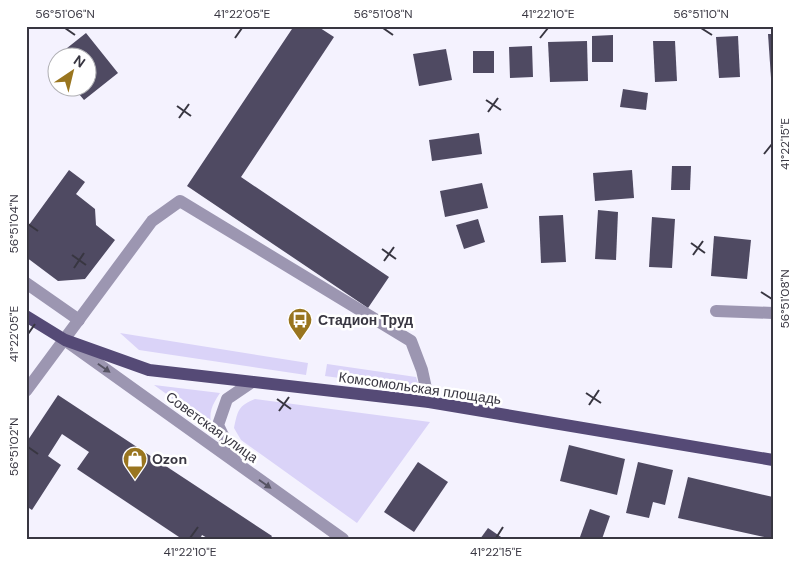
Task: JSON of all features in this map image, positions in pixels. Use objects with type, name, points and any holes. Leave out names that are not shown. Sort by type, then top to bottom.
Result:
[{"type":"main road","name":"Комсомольская площадь","points":[[26,316],[64,340],[149,370],[429,402],[773,460]]},
{"type":"street","points":[[26,391],[152,221],[180,201],[411,341],[422,370],[429,402]]},
{"type":"street","points":[[26,283],[79,320]]},
{"type":"street","points":[[716,311],[773,314]]},
{"type":"street","name":"Советская улица","points":[[64,340],[343,539]]},
{"type":"street","points":[[237,463],[218,425],[227,399],[252,382]]},
{"type":"shaded area","points":[[120,333],[308,363],[306,375],[139,350]]},
{"type":"shaded area","points":[[327,364],[416,377],[420,389],[325,376]]},
{"type":"shaded area","points":[[154,385],[220,393],[215,401],[210,417],[212,427]]},
{"type":"shaded area","points":[[255,399],[430,422],[357,523],[241,440],[234,428],[238,413],[245,404]]},
{"type":"building","points":[[294,26],[317,26],[334,37],[241,177],[389,277],[368,308],[187,186]]},
{"type":"building","points":[[86,33],[98,48],[67,48]]},
{"type":"building","points":[[768,34],[773,34],[773,78],[771,78]]},
{"type":"building","points":[[613,35],[613,62],[592,62],[592,36]]},
{"type":"building","points":[[738,36],[740,77],[719,78],[716,37]]},
{"type":"building","points":[[587,41],[588,81],[550,82],[548,42]]},
{"type":"building","points":[[653,41],[675,41],[677,81],[655,82]]},
{"type":"building","points":[[532,46],[533,77],[510,78],[509,47]]},
{"type":"building","points":[[98,48],[118,73],[98,89]]},
{"type":"building","points":[[446,49],[452,80],[419,86],[413,54]]},
{"type":"building","points":[[473,51],[494,51],[494,73],[473,73]]},
{"type":"building","points":[[623,89],[648,93],[646,110],[620,107]]},
{"type":"building","points":[[479,133],[482,154],[432,161],[429,140]]},
{"type":"building","points":[[672,166],[691,166],[690,190],[671,190]]},
{"type":"building","points":[[69,170],[85,182],[76,194],[95,209],[96,225],[115,240],[85,279],[58,281],[26,257],[26,229]]},
{"type":"building","points":[[632,170],[634,198],[595,201],[593,173]]},
{"type":"building","points":[[482,183],[488,208],[445,217],[440,191]]},
{"type":"building","points":[[598,210],[618,212],[616,260],[595,259]]},
{"type":"building","points":[[563,215],[566,262],[541,263],[539,216]]},
{"type":"building","points":[[652,217],[675,219],[672,268],[649,267]]},
{"type":"building","points":[[478,219],[485,242],[464,249],[456,225]]},
{"type":"building","points":[[714,236],[751,240],[747,279],[711,276]]},
{"type":"building","points":[[58,395],[272,536],[270,539],[209,539],[202,535],[200,539],[182,539],[77,469],[89,452],[62,434],[48,456],[61,465],[32,510],[26,506],[26,443]]},
{"type":"building","points":[[569,445],[625,459],[617,495],[560,481]]},
{"type":"building","points":[[418,462],[448,482],[414,532],[384,512]]},
{"type":"building","points":[[638,462],[673,470],[665,505],[653,502],[649,518],[626,513]]},
{"type":"building","points":[[688,477],[773,497],[773,539],[678,518]]},
{"type":"building","points":[[590,509],[610,516],[602,539],[585,539],[580,537]]},
{"type":"building","points":[[488,528],[504,539],[480,539]]},
{"type":"place","name":"Стадион Труд","points":[[300,341]]},
{"type":"place","name":"Ozon","points":[[135,480]]}]
